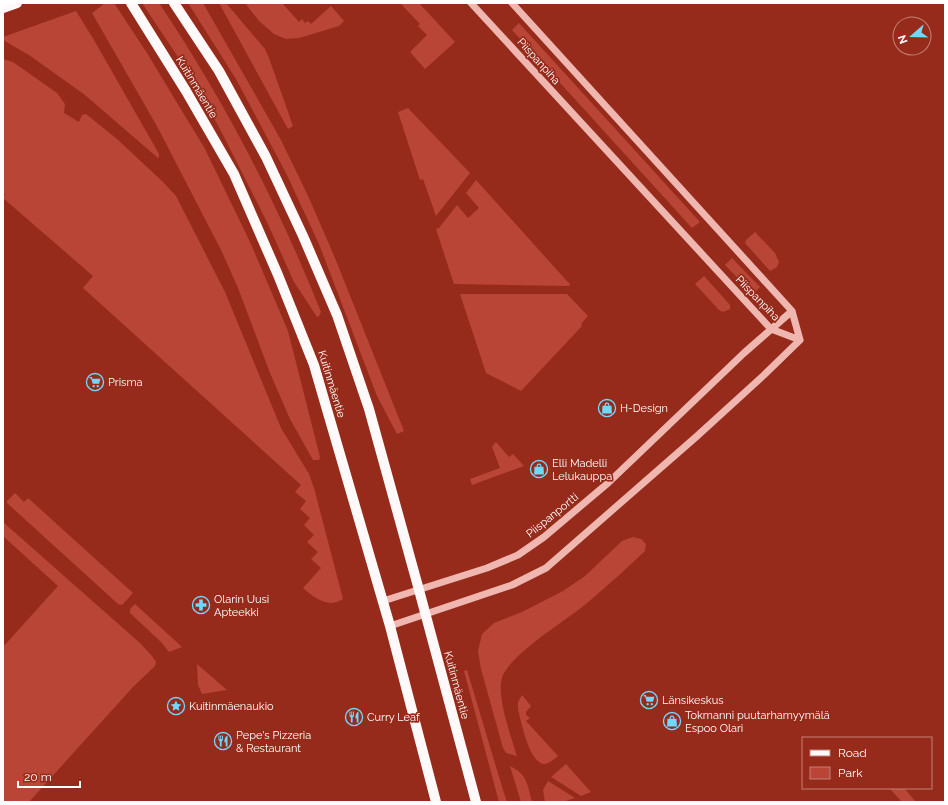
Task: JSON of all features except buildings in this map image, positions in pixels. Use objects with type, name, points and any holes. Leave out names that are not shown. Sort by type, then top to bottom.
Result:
[{"type":"main road","points":[[3,8],[17,3]]},
{"type":"main road","name":"Kuitinmäentie","points":[[131,3],[186,91],[234,174],[278,275],[314,365],[390,626],[436,802]]},
{"type":"main road","name":"Kuitinmäentie","points":[[174,3],[219,71],[266,157],[303,236],[334,308],[369,409],[476,802]]},
{"type":"street","name":"Piispanpiha","points":[[472,3],[771,329],[800,340]]},
{"type":"street","name":"Piispanpiha","points":[[512,3],[792,311],[800,340]]},
{"type":"street","name":"Piispanportti","points":[[383,602],[487,568],[518,555],[544,537],[608,483],[792,311]]},
{"type":"street","points":[[390,626],[512,585],[546,568],[696,437],[800,340]]},
{"type":"green space","points":[[105,3],[114,3],[147,53],[205,149],[251,244],[288,331],[320,457],[319,460],[313,460],[290,419],[270,373],[238,288],[222,252],[158,128],[92,13]]},
{"type":"green space","points":[[142,3],[159,3],[206,77],[248,153],[287,232],[321,312],[319,316],[317,317],[294,282],[267,222],[220,129],[186,69]]},
{"type":"green space","points":[[188,3],[203,3],[281,140],[309,198],[335,258],[404,431],[397,434],[377,396],[319,244],[286,173],[236,79]]},
{"type":"green space","points":[[219,3],[226,3],[265,49],[293,126],[288,129]]},
{"type":"green space","points":[[245,3],[282,3],[299,22],[302,19],[305,23],[308,21],[311,24],[331,6],[344,21],[339,26],[299,38],[286,39],[274,34],[259,21]]},
{"type":"green space","points":[[400,3],[419,3],[455,42],[425,69],[410,52],[427,35],[418,26],[420,24]]},
{"type":"green space","points":[[76,11],[159,154],[158,158],[85,95],[29,55],[3,40],[3,37]]},
{"type":"green space","points":[[519,23],[700,222],[692,228],[512,30]]},
{"type":"green space","points":[[3,59],[13,62],[57,93],[65,104],[64,113],[79,122],[82,115],[86,114],[117,139],[176,196],[225,292],[281,428],[309,474],[343,599],[337,602],[327,603],[317,599],[303,588],[321,568],[311,559],[318,552],[307,542],[314,535],[304,525],[310,518],[300,509],[306,501],[295,492],[301,485],[83,288],[93,276],[3,198],[5,195],[3,193]]},
{"type":"green space","points":[[408,108],[470,173],[436,216],[423,179],[420,180],[398,112]]},
{"type":"green space","points":[[476,180],[570,284],[569,286],[454,284],[436,229],[439,228],[457,205],[468,218],[479,208],[466,193]]},
{"type":"green space","points":[[755,232],[775,253],[779,262],[777,267],[770,271],[745,243],[746,240]]},
{"type":"green space","points":[[732,258],[760,287],[753,294],[725,265]]},
{"type":"green space","points":[[704,276],[730,305],[730,309],[723,312],[719,310],[695,284]]},
{"type":"green space","points":[[460,294],[567,294],[588,316],[581,324],[582,326],[521,391],[486,373]]},
{"type":"green space","points":[[496,442],[509,457],[513,454],[524,466],[472,485],[470,479],[500,468],[492,447]]},
{"type":"green space","points":[[15,493],[24,502],[28,498],[133,593],[122,605],[118,604],[7,503],[7,501]]},
{"type":"green space","points":[[3,522],[141,644],[156,662],[155,666],[133,687],[29,802],[3,802],[3,647],[58,586],[3,536]]},
{"type":"green space","points":[[633,537],[641,539],[646,544],[645,551],[586,604],[529,647],[509,666],[503,675],[501,683],[502,704],[517,756],[506,753],[503,748],[481,669],[478,651],[482,634],[494,623],[522,612],[563,591],[585,576],[622,541]]},
{"type":"green space","points":[[135,604],[182,647],[169,652],[162,643],[130,613],[130,609]]},
{"type":"green space","points":[[197,664],[227,690],[202,694],[198,685]]},
{"type":"green space","points":[[467,670],[507,802],[499,802],[464,671]]},
{"type":"green space","points":[[522,695],[531,706],[526,712],[526,715],[530,718],[526,721],[558,756],[548,763],[544,764],[539,762],[534,757],[526,741],[518,709],[518,702]]},
{"type":"green space","points":[[566,764],[591,792],[581,796],[551,777]]},
{"type":"green space","points":[[510,766],[516,769],[524,777],[528,785],[532,802],[521,802]]},
{"type":"green space","points":[[548,781],[575,798],[562,802],[545,802],[543,790]]},
{"type":"green space","points":[[890,789],[905,789],[916,802],[902,802]]},
{"type":"place","name":"Prisma","points":[[95,382]]},
{"type":"place","name":"H-Design","points":[[607,408]]},
{"type":"place","name":"Elli Madelli Lelukauppa","points":[[539,469]]},
{"type":"place","name":"Olarin Uusi Apteekki","points":[[201,605]]},
{"type":"place","name":"Länsikeskus","points":[[649,700]]},
{"type":"place","name":"Kuitinmäenaukio","points":[[176,706]]},
{"type":"place","name":"Curry Leaf","points":[[354,717]]},
{"type":"place","name":"Tokmanni puutarhamyymälä Espoo Olari","points":[[672,721]]},
{"type":"place","name":"Pepe's Pizzeria & Restaurant","points":[[223,741]]}]
